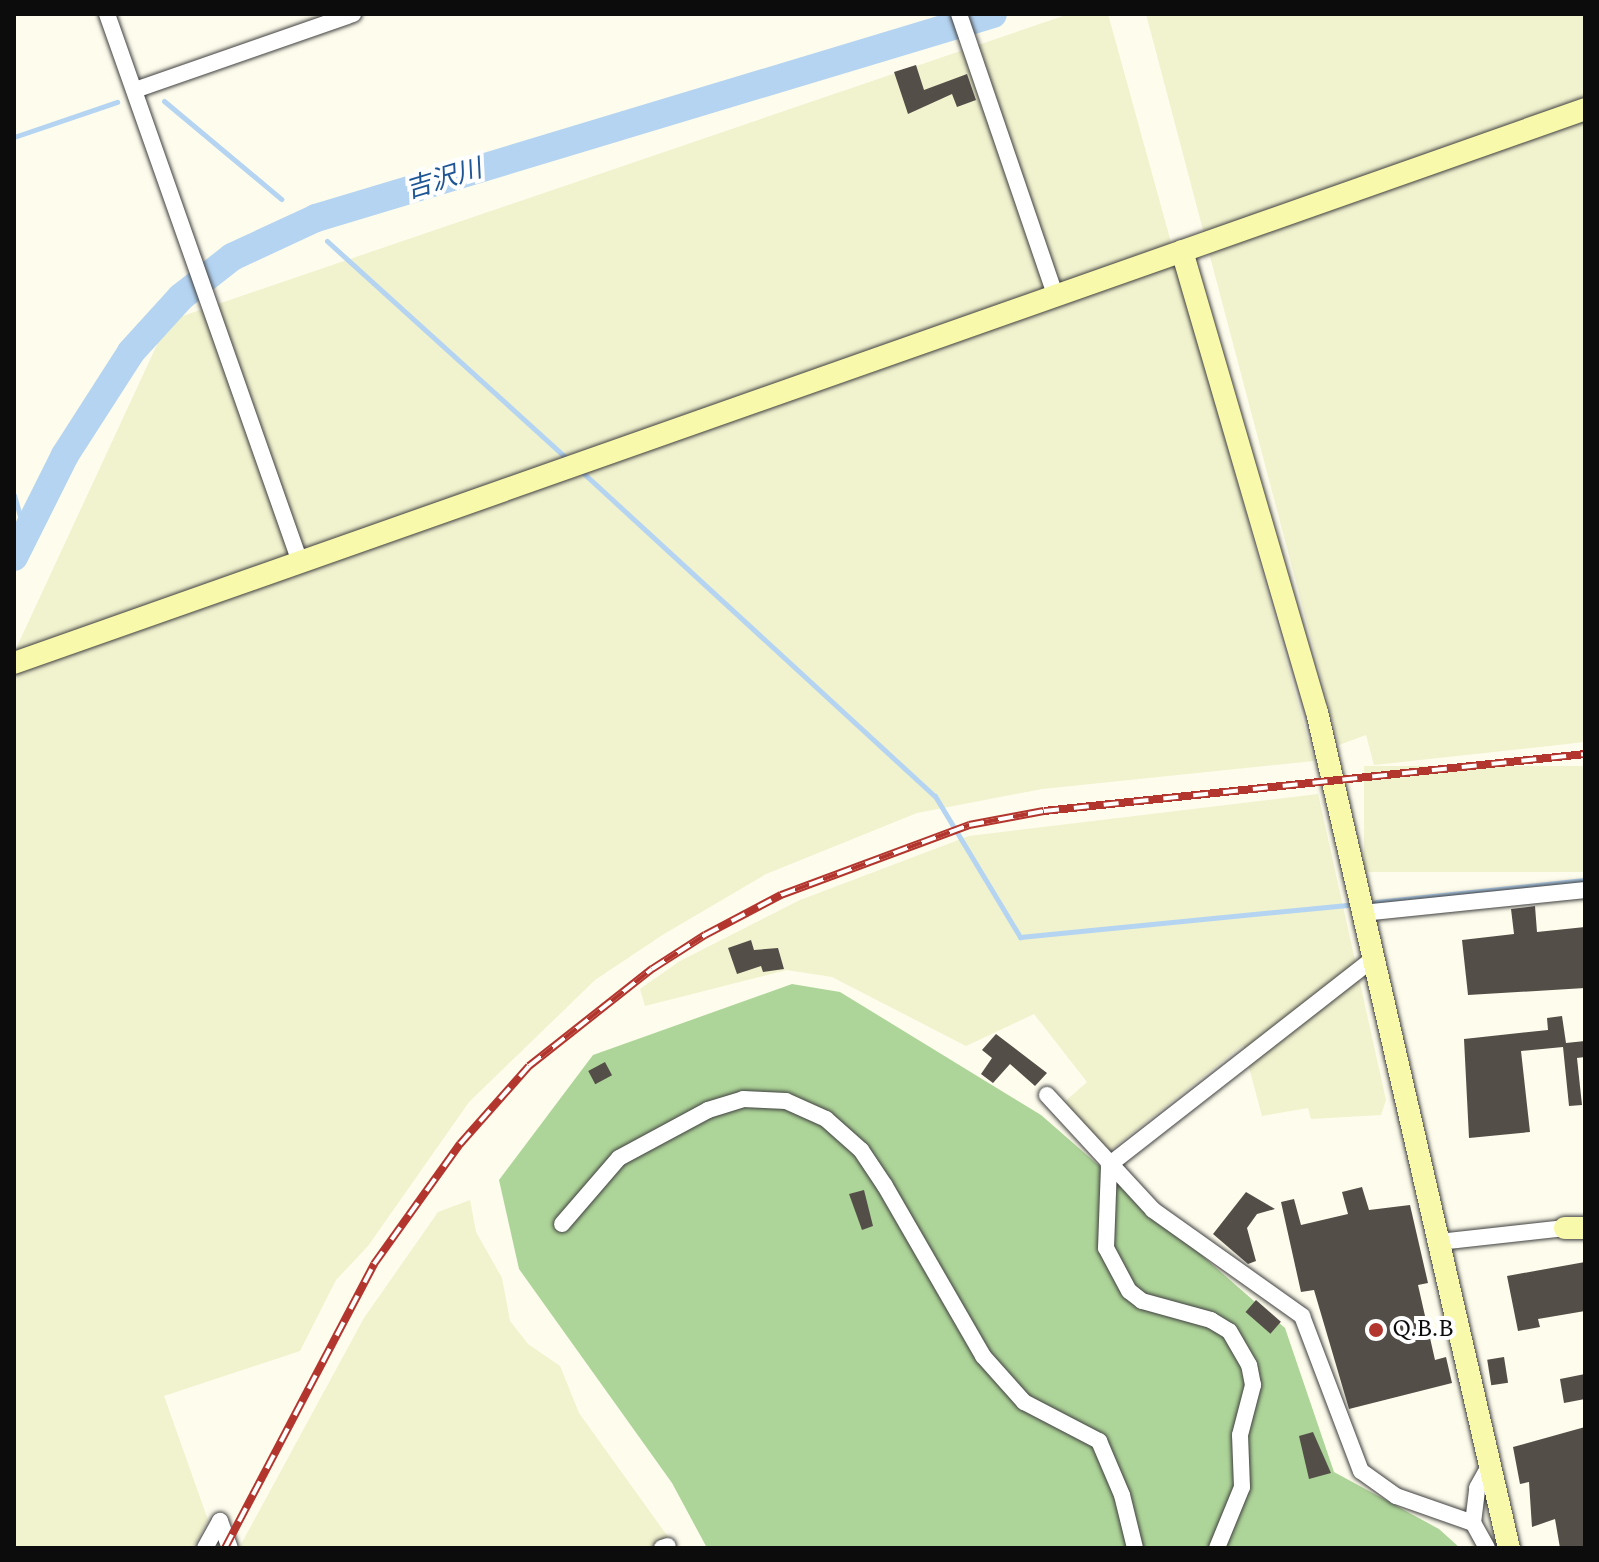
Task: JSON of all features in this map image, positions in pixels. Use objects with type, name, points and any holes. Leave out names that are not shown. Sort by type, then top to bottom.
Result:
[{"type":"street","points":[[107,14],[300,562]]},
{"type":"street","points":[[135,90],[353,14]]},
{"type":"street","points":[[961,21],[1055,295]]},
{"type":"street","points":[[14,663],[1585,109]]},
{"type":"street","points":[[1182,251],[1293,624],[1509,1548]]},
{"type":"street","points":[[1363,913],[1585,890]]},
{"type":"street","points":[[1217,1548],[1242,1487],[1240,1435],[1253,1385],[1249,1365],[1229,1331],[1211,1320],[1142,1301],[1129,1291],[1106,1248],[1109,1165],[1373,959]]},
{"type":"street","points":[[1047,1095],[1153,1210],[1302,1316],[1361,1471],[1396,1496],[1473,1523]]},
{"type":"street","points":[[562,1224],[619,1158],[708,1110],[743,1099],[786,1101],[826,1119],[877,1174],[983,1356],[1024,1402],[1099,1441],[1122,1495],[1135,1548]]},
{"type":"street","points":[[1439,1242],[1575,1228]]},
{"type":"street","points":[[1487,1548],[1473,1523],[1477,1488],[1489,1466]]},
{"type":"street","points":[[205,1548],[220,1521],[230,1548]]},
{"type":"green space","points":[[1069,14],[1108,14],[1314,761],[1042,789],[917,813],[766,874],[664,934],[595,980],[469,1102],[368,1246],[336,1280],[300,1351],[164,1396],[208,1520],[193,1548],[14,1548],[14,653],[168,321]]},
{"type":"green space","points":[[1146,14],[1585,14],[1585,742],[1374,765],[1366,735],[1339,745]]},
{"type":"green space","points":[[1364,766],[1585,766],[1585,872],[1364,872]]},
{"type":"green space","points":[[1318,794],[1386,1100],[1381,1115],[1311,1119],[1308,1108],[1262,1116],[1243,1045],[1107,1153],[1060,1106],[1087,1082],[1034,1014],[966,1046],[832,977],[787,970],[645,1006],[640,989],[680,961],[800,900],[969,836]]},
{"type":"green space","points":[[792,984],[840,992],[1041,1115],[1285,1328],[1334,1472],[1439,1529],[1460,1548],[707,1548],[672,1483],[519,1269],[499,1180],[593,1055]]},
{"type":"green space","points":[[470,1200],[476,1232],[502,1278],[510,1321],[528,1344],[560,1366],[579,1413],[676,1548],[239,1548],[364,1318],[438,1212]]},
{"type":"building","points":[[916,65],[924,90],[967,74],[976,100],[957,107],[952,94],[908,114],[894,72]]},
{"type":"building","points":[[1535,906],[1537,932],[1585,927],[1585,988],[1468,995],[1462,940],[1514,934],[1511,909]]},
{"type":"building","points":[[751,940],[754,950],[778,948],[784,969],[763,972],[761,966],[737,974],[728,948]]},
{"type":"building","points":[[1562,1016],[1566,1043],[1585,1041],[1585,1057],[1577,1058],[1582,1105],[1569,1106],[1563,1047],[1521,1051],[1530,1132],[1469,1138],[1464,1039],[1548,1030],[1547,1018]]},
{"type":"building","points":[[996,1034],[1047,1073],[1035,1086],[1010,1064],[993,1083],[981,1074],[992,1058],[982,1050]]},
{"type":"building","points":[[605,1062],[612,1075],[595,1084],[588,1071]]},
{"type":"building","name":"Q.B.B","points":[[1362,1187],[1369,1210],[1410,1205],[1428,1283],[1418,1285],[1435,1360],[1446,1357],[1452,1383],[1349,1409],[1314,1290],[1301,1292],[1281,1202],[1294,1199],[1301,1225],[1348,1214],[1342,1192]]},
{"type":"building","points":[[864,1190],[873,1226],[862,1230],[849,1194]]},
{"type":"building","points":[[1246,1192],[1275,1209],[1257,1214],[1247,1228],[1256,1261],[1248,1264],[1213,1234]]},
{"type":"building","points":[[1585,1262],[1585,1311],[1538,1319],[1540,1327],[1518,1331],[1507,1276]]},
{"type":"building","points":[[1256,1300],[1281,1322],[1270,1334],[1246,1312]]},
{"type":"building","points":[[1504,1357],[1508,1383],[1491,1385],[1487,1360]]},
{"type":"building","points":[[1585,1374],[1585,1399],[1564,1403],[1560,1379]]},
{"type":"building","points":[[1585,1427],[1585,1548],[1560,1548],[1555,1519],[1532,1527],[1529,1482],[1520,1484],[1513,1447]]},
{"type":"building","points":[[1313,1432],[1331,1473],[1309,1479],[1299,1436]]},
{"type":"waterway","name":"吉沢川","points":[[14,557],[65,455],[131,352],[181,297],[232,257],[316,218],[993,14]]},
{"type":"waterway","points":[[164,101],[281,199]]},
{"type":"waterway","points":[[14,137],[117,102]]},
{"type":"waterway","points":[[327,241],[570,461]]},
{"type":"waterway","points":[[580,470],[935,796],[1020,937],[1347,905]]},
{"type":"waterway","points":[[14,495],[24,530]]},
{"type":"waterway","points":[[1376,902],[1585,880]]},
{"type":"railway","points":[[225,1548],[374,1264],[460,1144],[529,1066],[652,969],[705,935],[781,895],[969,825],[1044,811],[1585,754]]},
{"type":"place","name":"Q.B.B","points":[[1376,1330]]}]
